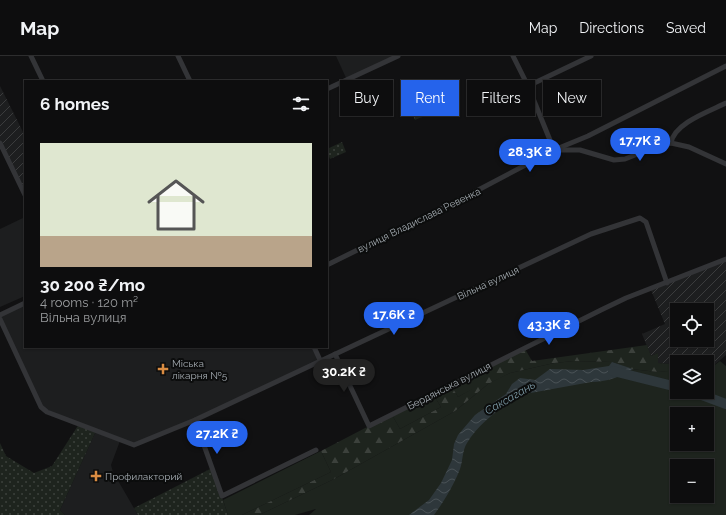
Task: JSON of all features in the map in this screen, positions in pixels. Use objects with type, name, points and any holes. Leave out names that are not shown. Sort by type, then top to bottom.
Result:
[{"type":"street","points":[[31,56],[43,80]]},
{"type":"street","points":[[178,56],[190,80]]},
{"type":"street","points":[[328,89],[398,56]]},
{"type":"street","points":[[513,56],[525,80]]},
{"type":"street","points":[[535,83],[591,56]]},
{"type":"street","name":"вулиця Владислава Ревенка","points":[[328,265],[463,198],[554,150],[588,136],[726,66]]},
{"type":"street","points":[[535,103],[554,150],[580,150],[614,160],[625,158],[660,145],[671,143],[689,146],[726,164]]},
{"type":"street","points":[[671,143],[673,135],[677,130],[690,121],[726,103]]},
{"type":"street","points":[[0,142],[24,193]]},
{"type":"street","name":"Вільна вулиця","points":[[0,319],[41,407],[47,412],[134,445],[195,420],[591,234],[640,218],[646,222],[667,283]]},
{"type":"street","name":"Бердянська вулиця","points":[[335,354],[369,426],[626,298],[726,259]]},
{"type":"street","points":[[0,315],[24,303]]},
{"type":"street","points":[[314,348],[320,360]]},
{"type":"street","points":[[195,420],[222,496],[316,450]]},
{"type":"shaded area","points":[[336,56],[398,56],[347,80]]},
{"type":"shaded area","points":[[0,86],[24,134],[24,193],[0,143]]},
{"type":"shaded area","points":[[24,217],[24,296],[0,307],[0,229]]},
{"type":"shaded area","points":[[726,261],[726,355],[714,365],[714,355],[670,355],[670,371],[669,364],[658,363],[658,353],[651,356],[642,334],[665,324],[651,290]]},
{"type":"shaded area","name":"Міська лікарня №5","points":[[24,303],[24,348],[314,348],[320,360],[139,444],[120,441],[111,465],[113,472],[138,515],[65,515],[60,510],[96,431],[41,407],[0,315]]},
{"type":"green space","points":[[413,116],[424,116],[415,120]]},
{"type":"green space","points":[[342,142],[346,152],[330,159],[328,149]]},
{"type":"green space","points":[[647,345],[651,356],[658,353],[658,363],[669,364],[670,371],[658,372],[631,369],[612,362],[574,361],[554,363],[510,373],[488,384],[455,411],[334,479],[259,515],[242,515],[331,472],[321,451],[392,415],[400,429],[441,407],[433,394],[451,385],[458,397],[472,389],[467,378],[525,349],[532,361]]},
{"type":"green space","points":[[574,361],[612,362],[631,369],[658,372],[670,371],[670,399],[714,399],[714,366],[720,361],[726,366],[726,515],[309,515],[316,509],[295,515],[259,515],[334,479],[455,411],[488,384],[510,373],[554,363]]},
{"type":"green space","points":[[467,378],[473,389],[458,397],[451,385]]},
{"type":"green space","points":[[433,394],[441,407],[400,429],[392,415]]},
{"type":"green space","points":[[79,424],[96,431],[60,510],[65,515],[0,515],[0,443],[6,456],[34,473],[52,466]]},
{"type":"green space","points":[[321,451],[331,472],[242,515],[228,515],[223,500]]},
{"type":"green space","points":[[212,468],[228,515],[138,515],[134,508]]},
{"type":"water","points":[[612,362],[633,369],[618,377],[608,380],[525,394],[509,403],[485,421],[467,443],[464,449],[458,475],[434,515],[409,515],[429,500],[441,483],[452,460],[454,444],[458,435],[475,415],[506,394],[512,384],[520,378],[535,380],[550,369],[583,370],[609,366]]},
{"type":"waterway","name":"Саксагань","points":[[613,371],[670,385]]},
{"type":"waterway","name":"Саксагань","points":[[713,399],[726,404]]},
{"type":"place","name":"Міська лікарня №5","points":[[163,369]]},
{"type":"place","name":"Профилакторий","points":[[96,476]]}]
